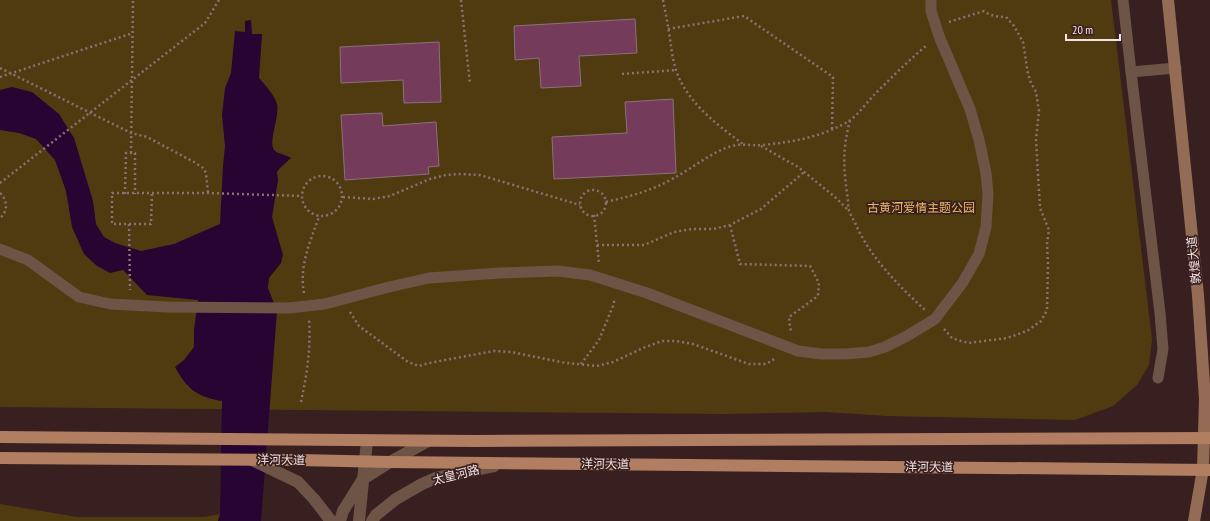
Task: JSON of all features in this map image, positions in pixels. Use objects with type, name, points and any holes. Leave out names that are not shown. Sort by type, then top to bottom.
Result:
[{"type":"main road","name":"敦煌大道","points":[[1168,0],[1198,295],[1207,438],[1206,470],[1194,521]]},
{"type":"main road","name":"洋河大道","points":[[0,437],[367,441],[1207,438]]},
{"type":"main road","name":"洋河大道","points":[[0,458],[251,459],[390,462],[1206,470]]},
{"type":"street","points":[[359,521],[367,441]]},
{"type":"street","points":[[340,521],[343,511],[363,479],[428,441]]},
{"type":"street","points":[[251,459],[298,482],[314,499],[331,521]]},
{"type":"street","name":"太皇河路","points":[[372,521],[376,515],[396,500],[422,484],[436,478],[505,463]]},
{"type":"lane","points":[[0,249],[28,260],[79,297],[110,304],[167,307],[289,308],[325,304],[429,278],[558,271],[590,275],[647,293],[793,349],[822,354],[869,352],[885,347],[935,319],[963,282],[979,254],[986,227],[988,194],[986,173],[978,133],[970,109],[938,31],[931,11],[931,0]]},
{"type":"lane","points":[[1123,0],[1160,314],[1163,349],[1158,378]]},
{"type":"lane","points":[[1131,72],[1176,68]]},
{"type":"path","points":[[131,153],[133,0]]},
{"type":"path","points":[[0,183],[205,23],[219,0]]},
{"type":"path","points":[[461,0],[470,84]]},
{"type":"path","points":[[663,0],[676,70],[687,94],[725,131],[744,144]]},
{"type":"path","points":[[606,202],[633,196],[655,188],[732,146],[744,144],[760,145],[802,140],[832,130],[850,120],[938,31],[984,11],[990,16],[1006,17],[1014,26],[1024,42],[1028,74],[1036,92],[1039,111],[1036,140],[1040,208],[1049,230],[1047,243],[1048,264],[1046,310],[1041,321],[1027,331],[1007,338],[969,343],[961,342],[952,338],[935,319],[907,294],[893,279],[862,238],[849,211],[844,161],[845,140],[850,120]]},
{"type":"path","points":[[668,29],[744,16],[833,77],[832,130]]},
{"type":"path","points":[[0,77],[133,33]]},
{"type":"path","points":[[0,68],[131,133],[147,138],[194,162],[203,168],[206,173],[208,193]]},
{"type":"path","points":[[622,74],[676,70]]},
{"type":"path","points":[[760,145],[798,167],[835,197],[849,211]]},
{"type":"path","points":[[125,194],[126,153],[136,153],[135,194]]},
{"type":"path","points":[[597,245],[644,245],[674,232],[692,229],[713,229],[730,225],[761,209],[804,172]]},
{"type":"path","points":[[343,197],[373,199],[390,196],[430,179],[461,174],[480,175],[580,205]]},
{"type":"path","points":[[320,176],[327,176],[334,179],[339,184],[343,197],[342,204],[338,210],[326,217],[319,217],[312,215],[307,210],[302,196],[304,186],[309,181],[320,176]]},
{"type":"path","points":[[591,190],[599,191],[605,198],[606,202],[603,210],[594,215],[588,215],[584,212],[580,205],[581,196],[587,191],[591,190]]},
{"type":"path","points":[[0,193],[4,197],[6,207],[5,212],[0,218]]},
{"type":"path","points":[[152,194],[151,224],[112,224],[112,193],[280,194],[302,196]]},
{"type":"path","points":[[594,215],[601,278]]},
{"type":"path","points":[[129,224],[130,280]]},
{"type":"path","points":[[343,300],[359,326],[408,362],[419,366],[494,351],[511,352],[566,363],[597,366],[613,362],[662,341],[676,341],[693,344],[749,364],[766,364],[793,349],[789,317],[818,296],[819,283],[810,266],[740,264],[730,225]]},
{"type":"path","points":[[580,364],[599,340],[613,306],[618,284]]},
{"type":"green space","name":"古黄河爱情主题公园","points":[[0,0],[1111,0],[1152,339],[1149,365],[1137,385],[1113,406],[1075,420],[887,416],[826,412],[723,414],[0,407]]},
{"type":"green space","points":[[0,504],[77,517],[205,517],[220,514],[218,521],[0,521]]},
{"type":"shaded area","points":[[251,20],[252,34],[262,34],[259,78],[272,93],[277,104],[277,115],[272,141],[274,150],[291,158],[277,172],[278,180],[272,217],[283,255],[281,263],[269,278],[268,288],[277,311],[261,521],[218,521],[220,514],[222,401],[206,397],[194,391],[179,375],[175,367],[184,360],[194,347],[194,330],[198,300],[147,295],[123,270],[110,273],[97,266],[84,254],[72,227],[66,191],[55,160],[36,139],[19,133],[0,130],[0,90],[12,87],[32,92],[59,114],[74,138],[93,201],[96,224],[104,237],[115,243],[141,251],[174,244],[220,224],[225,146],[222,115],[225,88],[231,73],[235,31],[245,32],[245,21]]},
{"type":"building","points":[[635,19],[637,53],[579,56],[581,86],[541,88],[539,58],[515,60],[514,26]]},
{"type":"building","points":[[439,42],[441,102],[404,103],[403,80],[341,83],[340,47]]},
{"type":"building","points":[[673,99],[676,173],[554,179],[552,137],[627,133],[625,102]]},
{"type":"building","points":[[382,113],[383,126],[436,122],[439,166],[428,167],[429,174],[345,180],[341,115]]}]
